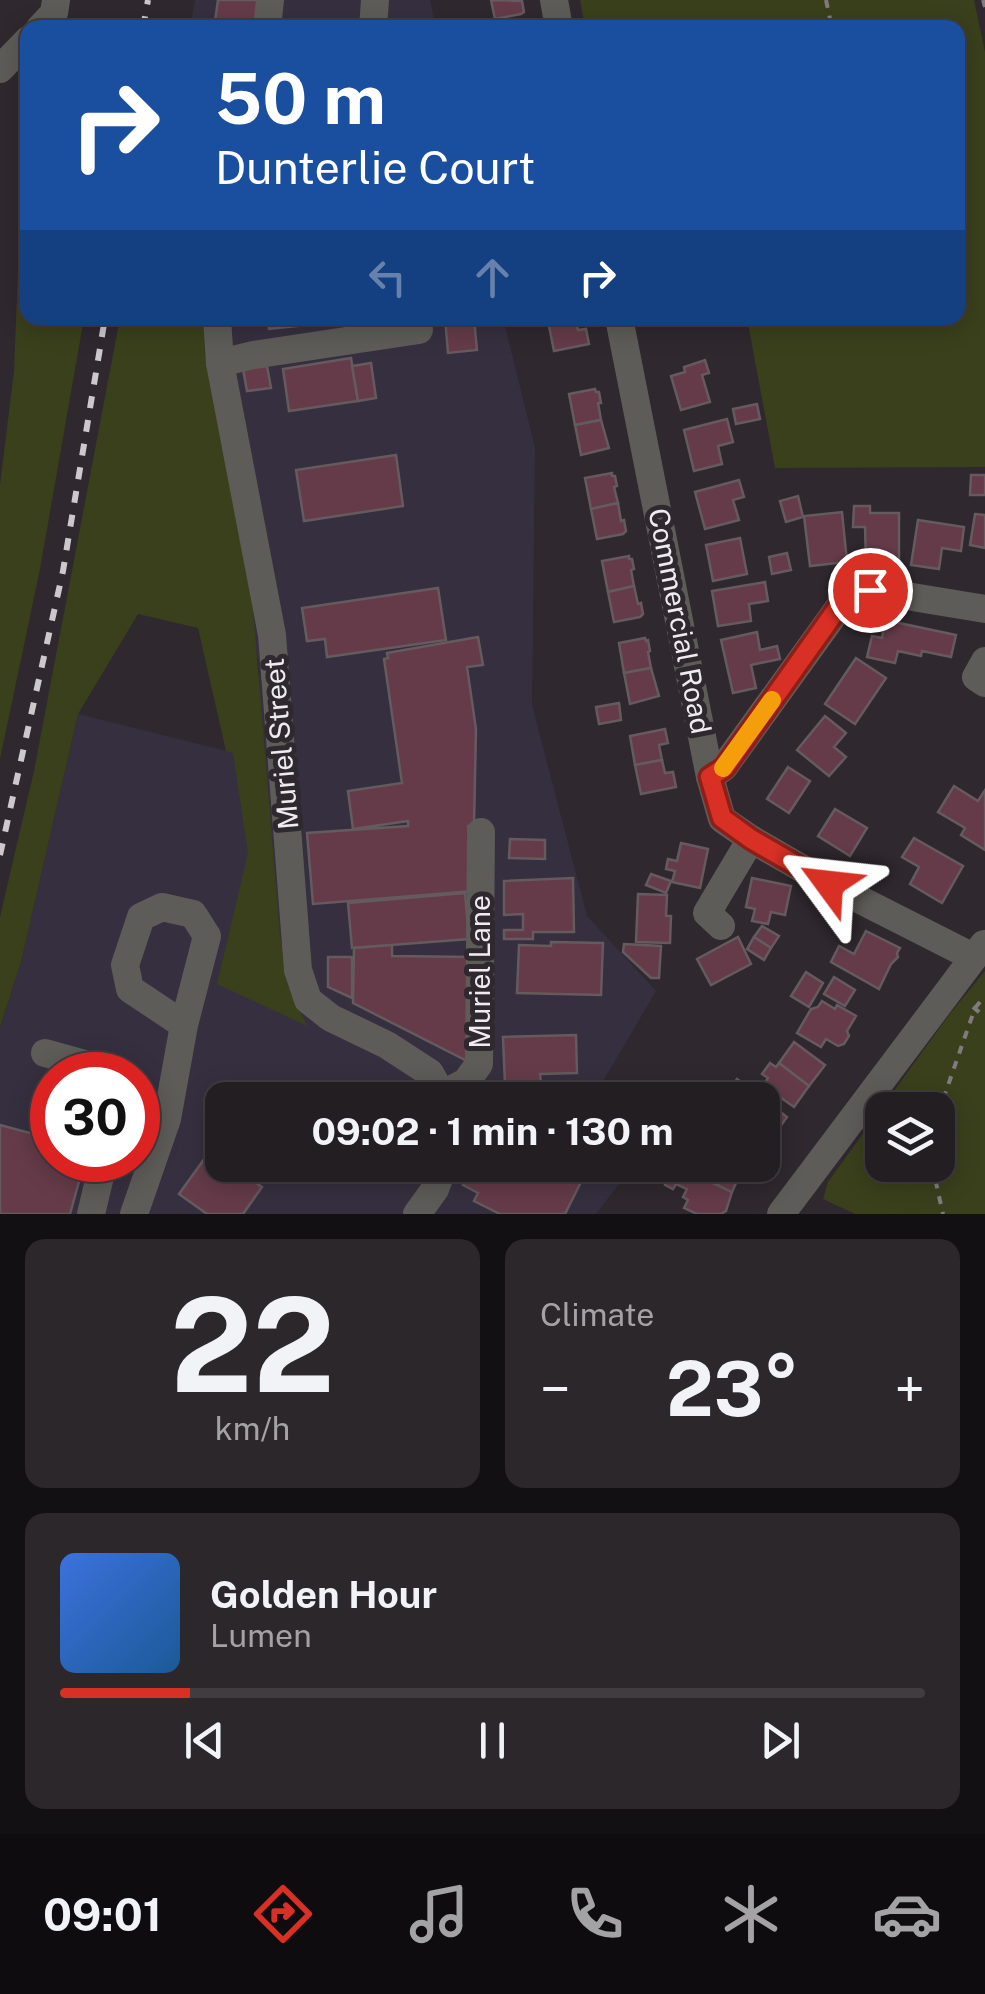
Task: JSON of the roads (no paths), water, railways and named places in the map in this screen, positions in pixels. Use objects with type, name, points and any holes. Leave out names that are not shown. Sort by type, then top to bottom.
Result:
[{"type":"street","points":[[0,68],[20,48]]},
{"type":"street","name":"Muriel Street","points":[[218,325],[220,363],[272,635],[298,970],[308,1000],[330,1018],[387,1044],[430,1073],[435,1082]]},
{"type":"street","points":[[220,363],[419,330],[418,325]]},
{"type":"street","name":"Commercial Road","points":[[620,325],[710,777],[722,818],[829,884],[979,950]]},
{"type":"street","points":[[710,777],[724,768],[842,602],[853,595],[870,590],[985,609]]},
{"type":"street","name":"Muriel Lane","points":[[466,1082],[480,1064],[481,832]]},
{"type":"street","points":[[721,926],[708,913],[751,839]]},
{"type":"street","points":[[785,1213],[979,950]]},
{"type":"street","points":[[134,1214],[166,1120],[184,1025]]},
{"type":"street","points":[[91,1214],[99,1182]]},
{"type":"street","points":[[417,1214],[438,1182]]},
{"type":"railway","points":[[144,20],[148,0]]},
{"type":"railway","points":[[0,855],[63,571],[104,325]]}]
